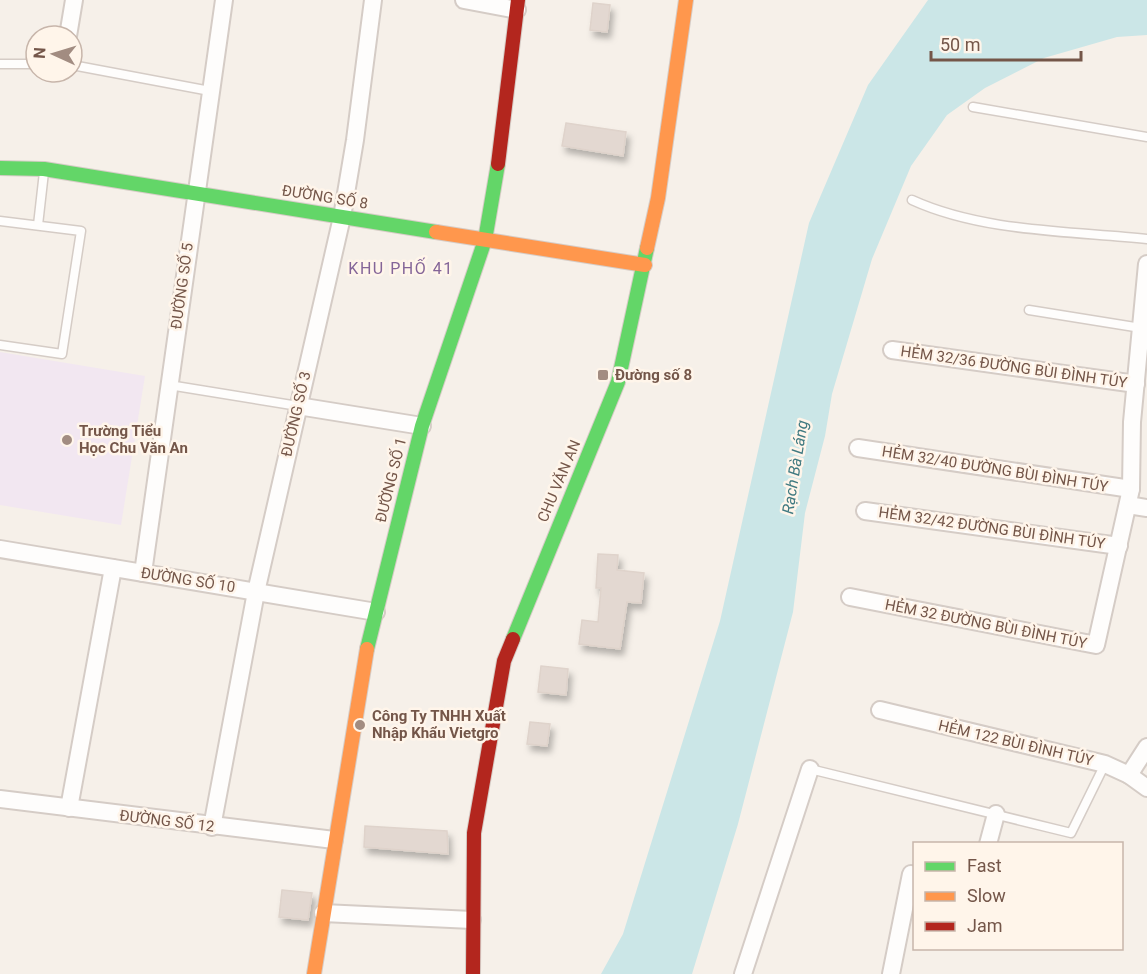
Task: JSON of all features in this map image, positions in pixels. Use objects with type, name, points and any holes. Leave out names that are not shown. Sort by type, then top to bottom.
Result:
[{"type":"street","points":[[70,24],[74,0]]},
{"type":"street","name":"ĐƯỜNG SỐ 5","points":[[143,573],[224,0]]},
{"type":"street","name":"ĐƯỜNG SỐ 3","points":[[212,827],[256,592],[342,217],[355,140],[373,0]]},
{"type":"street","points":[[464,0],[517,5]]},
{"type":"street","name":"CHU VĂN AN","points":[[472,974],[474,833],[504,661],[618,382],[645,265],[657,198],[686,0]]},
{"type":"street","name":"ĐƯỜNG SỐ 1","points":[[314,974],[364,663],[422,426],[485,240],[499,155],[517,5]]},
{"type":"street","name":"ĐƯỜNG SỐ 8","points":[[0,168],[44,169],[645,265]]},
{"type":"street","name":"HẺM 32 ĐƯỜNG BÙI ĐÌNH TÚY","points":[[850,597],[1096,645],[1130,497],[1139,422],[1136,384],[1142,339],[1147,264]]},
{"type":"street","name":"HẺM 32/36 ĐƯỜNG BÙI ĐÌNH TÚY","points":[[892,350],[1136,384]]},
{"type":"street","points":[[298,406],[422,426]]},
{"type":"street","name":"HẺM 32/40 ĐƯỜNG BÙI ĐÌNH TÚY","points":[[858,448],[1130,497],[1147,508]]},
{"type":"street","name":"HẺM 32/42 ĐƯỜNG BÙI ĐÌNH TÚY","points":[[865,511],[1119,546]]},
{"type":"street","name":"ĐƯỜNG SỐ 10","points":[[0,549],[376,612]]},
{"type":"street","points":[[69,808],[113,568]]},
{"type":"street","name":"HẺM 122 BÙI ĐÌNH TÚY","points":[[880,710],[1105,764],[1129,775],[1147,788]]},
{"type":"street","points":[[1129,775],[1147,747]]},
{"type":"street","points":[[743,974],[810,769]]},
{"type":"street","name":"ĐƯỜNG SỐ 12","points":[[0,799],[212,827],[334,840]]},
{"type":"street","points":[[988,842],[996,814]]},
{"type":"street","points":[[891,974],[911,874],[913,874]]},
{"type":"street","points":[[323,913],[472,920]]},
{"type":"lane","points":[[0,64],[24,64]]},
{"type":"lane","points":[[84,67],[210,91]]},
{"type":"lane","points":[[973,107],[1147,137]]},
{"type":"lane","points":[[38,225],[44,169]]},
{"type":"lane","points":[[912,200],[943,214],[978,221],[1147,239]]},
{"type":"lane","points":[[0,221],[81,231],[62,354],[0,345]]},
{"type":"lane","points":[[1029,310],[1142,339]]},
{"type":"lane","points":[[168,385],[298,406]]},
{"type":"lane","points":[[810,769],[1071,833],[1105,764]]},
{"type":"shaded area","name":"Trường Tiểu Học Chu Văn An","points":[[0,352],[145,376],[121,525],[0,505]]},
{"type":"water","name":"Rạch Bà Láng","points":[[928,0],[1147,0],[1147,35],[1117,37],[1044,58],[985,88],[947,115],[911,166],[872,259],[832,394],[825,436],[805,513],[793,612],[738,824],[692,974],[601,974],[623,934],[720,621],[809,223],[868,85]]},
{"type":"building","points":[[593,3],[610,5],[607,32],[590,30]]},
{"type":"building","points":[[566,123],[626,132],[623,156],[562,146]]},
{"type":"building","points":[[598,554],[618,555],[617,570],[644,573],[641,603],[627,602],[620,649],[579,644],[582,620],[598,622],[601,588],[596,588]]},
{"type":"building","points":[[541,666],[568,669],[566,695],[538,692]]},
{"type":"building","points":[[530,722],[550,724],[547,746],[527,744]]},
{"type":"building","points":[[365,826],[447,831],[448,854],[364,847]]},
{"type":"building","points":[[282,890],[312,893],[308,920],[279,917]]},
{"type":"traffic: fast","points":[[367,649],[422,426],[485,240],[498,164]]},
{"type":"traffic: fast","points":[[0,168],[44,169],[436,232]]},
{"type":"traffic: fast","points":[[513,639],[618,382],[647,248]]},
{"type":"traffic: slow","points":[[647,248],[658,198],[686,0]]},
{"type":"traffic: slow","points":[[436,232],[645,265]]},
{"type":"traffic: slow","points":[[314,974],[367,649]]},
{"type":"traffic: jam","points":[[498,164],[518,0]]},
{"type":"traffic: jam","points":[[473,974],[474,833],[504,661],[513,639]]},
{"type":"place","name":"Đường số 8","points":[[603,375]]},
{"type":"place","name":"Trường Tiểu Học Chu Văn An","points":[[67,440]]},
{"type":"place","name":"Công Ty TNHH Xuất Nhập Khẩu Vietgro","points":[[360,725]]},
{"type":"district","name":"KHU PHỐ 41","points":[[401,268]]}]
